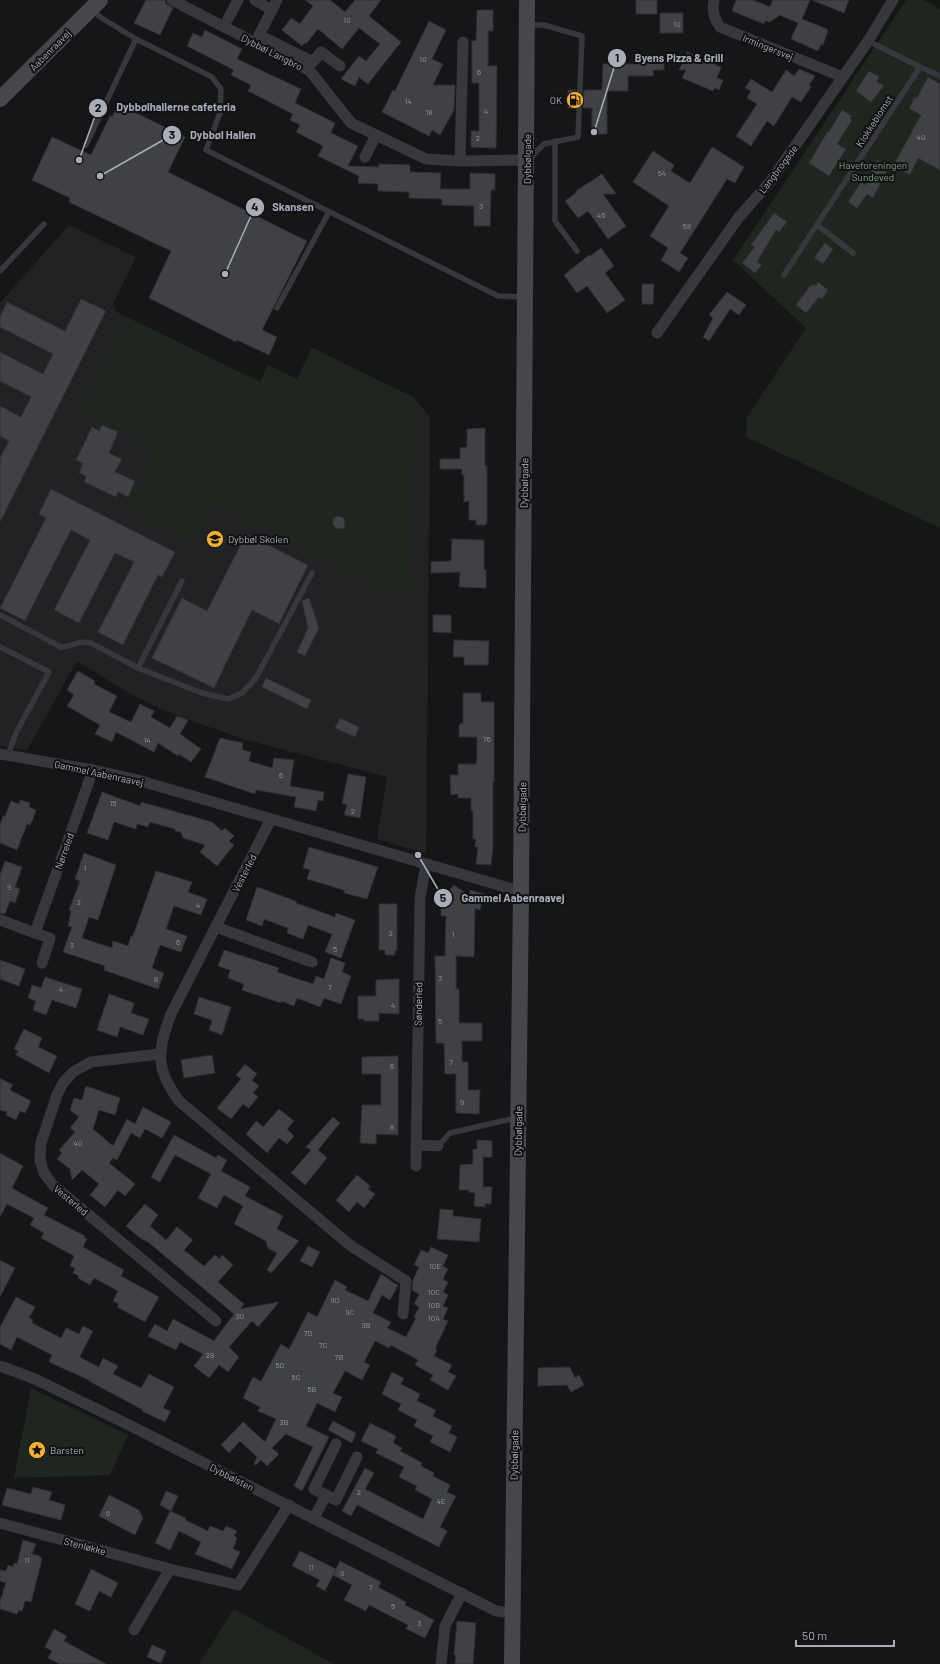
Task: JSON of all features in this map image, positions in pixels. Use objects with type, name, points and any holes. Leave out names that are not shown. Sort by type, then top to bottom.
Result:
[{"type":"street","name":"Dybbøl Langbro","points":[[172,0],[310,71],[351,123],[426,159],[460,161],[527,160]]},
{"type":"street","points":[[228,19],[238,0]]},
{"type":"street","points":[[255,0],[275,5],[259,35],[313,62],[321,52],[340,66]]},
{"type":"street","name":"Dybbølgade","points":[[512,1664],[521,890],[528,0]]},
{"type":"street","name":"Irmingersvej","points":[[714,0],[712,6],[714,17],[720,27],[843,78]]},
{"type":"street","name":"Langbrogade","points":[[657,333],[739,217],[770,182],[843,78],[893,0]]},
{"type":"street","name":"Aabenraavej","points":[[0,100],[95,4]]},
{"type":"street","points":[[460,161],[463,42]]},
{"type":"street","points":[[365,157],[376,135]]},
{"type":"street","name":"Gammel Aabenraavej","points":[[4,754],[93,770],[134,780],[509,888],[521,890]]},
{"type":"street","name":"Nørreled","points":[[35,933],[93,770]]},
{"type":"street","name":"Vesterled","points":[[271,819],[171,1014],[163,1034],[160,1054],[162,1074],[168,1087],[179,1101],[351,1246],[406,1281],[403,1314]]},
{"type":"street","name":"Sønderled","points":[[416,1166],[420,898],[426,864]]},
{"type":"street","points":[[0,920],[50,938],[42,963]]},
{"type":"street","points":[[216,927],[312,962]]},
{"type":"street","name":"Vesterled","points":[[160,1054],[91,1062],[73,1072],[63,1083],[57,1095],[41,1143],[40,1160],[44,1173],[53,1185],[216,1321]]},
{"type":"street","points":[[416,1145],[438,1146]]},
{"type":"street","name":"Dybbølsten","points":[[0,1366],[35,1379],[56,1389],[289,1505],[462,1593],[496,1612],[512,1614]]},
{"type":"street","points":[[336,1444],[314,1489],[336,1500],[357,1457]]},
{"type":"street","points":[[314,1518],[326,1495]]},
{"type":"street","name":"Stenløkke","points":[[0,1523],[170,1569],[238,1585],[289,1505]]},
{"type":"street","points":[[134,1630],[170,1569]]},
{"type":"street","points":[[441,1664],[445,1626],[462,1593]]},
{"type":"lane","points":[[95,4],[100,17],[136,39],[212,77],[221,89],[220,113],[206,150],[498,296],[526,297]]},
{"type":"lane","points":[[527,25],[544,25],[582,36],[578,137],[544,144],[527,160]]},
{"type":"lane","points":[[86,145],[136,39]]},
{"type":"lane","points":[[868,41],[940,76]]},
{"type":"lane","name":"Klokkeblomst","points":[[784,274],[920,67]]},
{"type":"lane","points":[[555,142],[555,221],[577,251]]},
{"type":"lane","points":[[277,308],[329,212]]},
{"type":"lane","points":[[0,271],[44,224]]},
{"type":"lane","points":[[817,224],[853,253]]},
{"type":"lane","points":[[0,615],[61,647],[69,647],[84,641],[91,643],[138,668],[202,693],[228,699],[242,693],[256,678],[312,573]]},
{"type":"lane","points":[[138,668],[182,581]]},
{"type":"lane","points":[[0,647],[49,672],[4,754]]},
{"type":"lane","points":[[438,1146],[450,1133],[518,1117]]},
{"type":"shaded area","name":"Dybbøl Skolen","points":[[69,225],[136,257],[112,306],[116,308],[115,311],[260,382],[268,365],[297,379],[312,348],[413,397],[430,417],[426,854],[377,839],[387,777],[243,739],[195,722],[161,709],[127,692],[77,661],[27,750],[0,746],[0,303]]},
{"type":"green space","name":"Haveforeningen Sundeved","points":[[906,0],[924,0],[940,9],[940,528],[746,437],[747,417],[806,328],[733,260]]},
{"type":"green space","points":[[128,318],[260,382],[268,365],[297,379],[312,348],[415,399],[410,605],[211,504],[190,542],[128,510],[153,448],[81,412]]},
{"type":"green space","points":[[31,1388],[128,1435],[110,1475],[14,1478]]},
{"type":"green space","points":[[234,1609],[334,1664],[199,1664]]},
{"type":"building","points":[[146,0],[165,0],[166,4],[173,8],[160,35],[134,23]]},
{"type":"building","points":[[305,0],[330,0],[345,12],[355,0],[381,0],[369,16],[401,42],[368,84],[359,77],[355,86],[341,79],[359,56],[366,61],[380,44],[359,28],[342,49],[318,29],[306,44],[304,43],[302,46],[282,30],[291,18],[300,24],[313,6]]},
{"type":"building","points":[[636,0],[657,0],[657,14],[636,14]]},
{"type":"building","points":[[736,0],[753,0],[770,7],[773,0],[810,0],[802,19],[827,29],[828,31],[823,45],[821,44],[818,51],[791,39],[798,23],[780,15],[770,22],[765,21],[764,24],[732,11]]},
{"type":"building","points":[[812,0],[849,0],[844,13]]},
{"type":"building","points":[[477,10],[493,10],[493,31],[488,31],[488,66],[497,66],[496,148],[471,147],[471,131],[479,131],[479,83],[472,83],[472,41],[476,41]]},
{"type":"building","points":[[660,13],[683,13],[683,33],[660,33]]},
{"type":"building","points":[[429,21],[446,30],[432,59],[443,64],[433,85],[455,85],[454,110],[440,135],[432,130],[429,136],[382,112],[393,90],[395,91]]},
{"type":"building","points":[[205,30],[242,49],[237,59],[301,89],[295,103],[335,123],[331,133],[358,146],[348,166],[379,167],[379,164],[410,165],[410,172],[441,173],[440,189],[470,189],[470,173],[495,174],[495,190],[491,190],[490,226],[474,226],[474,206],[442,205],[442,199],[409,198],[409,192],[378,191],[378,184],[358,183],[359,176],[318,156],[323,146],[296,132],[300,125],[290,120],[293,114],[248,91],[251,85],[231,75],[234,70],[187,46],[193,33],[202,37]]},
{"type":"building","points":[[687,52],[721,67],[717,78],[723,80],[719,90],[715,88],[713,91],[682,78],[686,70],[679,70]]},
{"type":"building","points":[[638,54],[664,55],[664,70],[653,70],[653,76],[628,76],[628,91],[607,91],[607,134],[592,134],[592,108],[583,108],[584,90],[602,90],[603,64],[638,64]]},
{"type":"building","points":[[799,69],[815,76],[809,85],[811,87],[801,102],[792,97],[774,126],[767,121],[751,146],[736,136],[757,104],[747,98],[751,91],[745,88],[751,79],[772,92],[786,70],[794,76]]},
{"type":"building","points":[[869,71],[879,77],[877,82],[884,86],[871,102],[856,91]]},
{"type":"building","points":[[928,77],[940,84],[940,170],[918,158],[910,175],[893,166],[921,115],[909,108],[915,97],[917,98]]},
{"type":"building","points":[[568,90],[576,90],[575,108],[568,108]]},
{"type":"building","points":[[118,104],[185,137],[168,172],[307,241],[262,330],[277,337],[269,355],[237,340],[236,342],[149,298],[171,251],[69,202],[70,198],[32,180],[52,137],[91,155],[110,116],[112,117]]},
{"type":"building","points":[[842,110],[852,116],[850,119],[852,120],[837,144],[846,149],[829,176],[809,163]]},
{"type":"building","points":[[712,147],[744,167],[735,183],[727,179],[680,253],[688,258],[679,272],[661,260],[668,248],[650,236],[669,206],[633,182],[653,151],[674,165],[671,171],[690,183]]},
{"type":"building","points":[[877,160],[889,166],[873,198],[867,194],[857,208],[848,202],[861,182],[865,185]]},
{"type":"building","points":[[602,174],[616,194],[603,194],[626,226],[608,239],[588,211],[578,218],[565,201],[577,192],[576,191]]},
{"type":"building","points":[[774,213],[787,222],[779,232],[776,230],[757,262],[762,265],[755,273],[742,263],[755,247],[751,245]]},
{"type":"building","points":[[825,243],[833,249],[823,264],[814,258]]},
{"type":"building","points":[[601,248],[614,266],[605,273],[625,300],[607,313],[587,286],[577,293],[564,275],[589,255],[590,256]]},
{"type":"building","points":[[818,282],[828,290],[822,299],[819,297],[806,313],[796,305],[811,285],[812,286],[814,284],[816,286]]},
{"type":"building","points":[[642,284],[654,284],[653,304],[642,304]]},
{"type":"building","points":[[727,292],[746,305],[739,315],[730,309],[709,341],[703,337],[713,318],[709,315]]},
{"type":"building","points":[[81,299],[106,311],[0,522],[0,458],[9,441],[0,436],[0,406],[21,417],[31,397],[0,381],[0,352],[43,374],[53,354],[0,327],[0,317],[7,302],[65,331]]},
{"type":"building","points":[[102,425],[118,432],[109,453],[122,459],[115,472],[135,481],[128,497],[118,492],[116,497],[84,482],[86,476],[79,473],[83,463],[76,460],[92,427],[99,431]]},
{"type":"building","points":[[485,428],[487,520],[486,525],[476,525],[476,520],[469,520],[469,501],[464,502],[464,475],[462,475],[462,469],[440,469],[440,459],[460,459],[460,448],[467,447],[467,429]]},
{"type":"building","points":[[51,489],[175,552],[162,577],[158,575],[123,645],[98,632],[134,562],[115,553],[79,623],[54,610],[90,540],[71,530],[25,621],[0,608],[46,518],[39,514]]},
{"type":"building","points":[[337,516],[342,517],[345,520],[344,529],[336,528],[333,524],[333,519]]},
{"type":"building","points":[[246,534],[308,565],[279,624],[252,610],[214,688],[152,658],[182,598],[207,611]]},
{"type":"building","points":[[452,539],[484,540],[484,570],[486,570],[486,588],[459,587],[460,572],[431,573],[431,562],[451,561]]},
{"type":"building","points":[[309,598],[319,628],[305,656],[297,652],[308,628],[302,601]]},
{"type":"building","points":[[433,615],[451,615],[451,633],[433,632]]},
{"type":"building","points":[[454,640],[489,641],[488,665],[464,665],[464,657],[453,657]]},
{"type":"building","points":[[78,671],[95,681],[94,684],[117,696],[109,712],[131,722],[140,704],[154,711],[151,717],[170,728],[177,716],[188,720],[180,734],[201,749],[191,762],[179,754],[178,756],[158,743],[154,752],[116,732],[112,742],[95,734],[100,725],[67,706],[74,695],[67,690]]},
{"type":"building","points":[[266,678],[311,700],[307,709],[262,687]]},
{"type":"building","points":[[463,693],[481,693],[481,702],[494,702],[493,847],[491,865],[476,864],[478,847],[475,847],[476,839],[473,839],[473,811],[471,811],[471,798],[458,798],[458,794],[451,795],[450,775],[458,775],[458,764],[476,764],[477,760],[477,737],[459,737],[459,726],[463,723]]},
{"type":"building","points":[[340,718],[359,727],[355,737],[335,728]]},
{"type":"building","points":[[220,738],[243,743],[242,750],[251,752],[249,761],[272,768],[274,758],[294,760],[290,786],[324,792],[323,801],[318,800],[316,811],[294,807],[296,797],[256,790],[255,794],[205,777]]},
{"type":"building","points":[[348,774],[366,777],[360,818],[344,815],[347,804],[342,804]]},
{"type":"building","points":[[102,792],[140,806],[141,802],[212,822],[222,831],[225,828],[234,836],[229,841],[234,845],[217,866],[200,852],[205,845],[183,838],[181,832],[175,831],[175,829],[150,822],[148,827],[137,824],[136,829],[114,822],[108,840],[87,833]]},
{"type":"building","points":[[20,800],[30,803],[29,807],[36,810],[32,822],[30,825],[27,824],[17,850],[0,843],[0,825],[11,801],[19,804]]},
{"type":"building","points":[[309,847],[378,867],[367,899],[344,893],[344,890],[307,879],[310,870],[303,868]]},
{"type":"building","points":[[84,853],[116,865],[98,920],[89,917],[82,938],[112,948],[113,941],[128,946],[156,871],[192,882],[188,892],[207,899],[201,915],[174,906],[166,929],[187,936],[181,952],[160,945],[152,968],[164,973],[158,989],[104,970],[105,966],[63,952],[72,927],[68,926],[71,911],[69,910],[80,881],[75,879]]},
{"type":"building","points":[[5,861],[22,867],[15,887],[20,889],[15,903],[10,901],[5,914],[0,913],[0,875]]},
{"type":"building","points":[[454,885],[469,895],[470,890],[484,894],[480,910],[475,908],[474,957],[456,956],[456,989],[459,989],[459,1023],[482,1023],[482,1041],[462,1041],[462,1062],[468,1062],[468,1090],[480,1090],[479,1114],[456,1113],[456,1074],[445,1074],[444,1043],[436,1043],[435,956],[445,956],[446,916],[441,916],[441,898]]},
{"type":"building","points":[[257,887],[335,917],[336,913],[355,920],[341,958],[325,952],[332,934],[308,925],[303,939],[287,933],[288,928],[264,919],[262,926],[246,920]]},
{"type":"building","points":[[379,904],[397,904],[397,950],[395,950],[395,955],[385,955],[385,950],[379,950]]},
{"type":"building","points":[[224,950],[279,968],[277,972],[313,984],[316,976],[324,979],[331,958],[345,963],[342,972],[351,976],[341,1004],[324,998],[320,1007],[297,998],[294,1006],[242,990],[244,984],[228,978],[230,970],[218,966]]},
{"type":"building","points":[[0,960],[25,969],[19,986],[0,979]]},
{"type":"building","points":[[45,977],[82,989],[76,1008],[52,1000],[46,1015],[33,1010],[36,1001],[28,998],[32,985],[41,988]]},
{"type":"building","points":[[399,979],[399,1014],[379,1013],[379,1021],[364,1021],[364,1019],[358,1019],[358,996],[376,996],[376,980]]},
{"type":"building","points":[[109,994],[134,1003],[131,1013],[149,1019],[143,1035],[120,1027],[117,1037],[97,1030]]},
{"type":"building","points":[[199,997],[231,1007],[222,1035],[209,1030],[212,1020],[194,1014]]},
{"type":"building","points":[[24,1029],[42,1038],[38,1047],[57,1056],[49,1073],[16,1055],[18,1051],[14,1049]]},
{"type":"building","points":[[212,1055],[215,1073],[184,1078],[181,1060]]},
{"type":"building","points":[[398,1056],[398,1135],[376,1134],[376,1144],[360,1143],[362,1105],[381,1105],[381,1074],[362,1074],[362,1057]]},
{"type":"building","points":[[245,1064],[257,1074],[252,1080],[259,1086],[253,1093],[258,1097],[249,1108],[243,1104],[231,1119],[217,1108],[241,1079],[236,1075]]},
{"type":"building","points":[[0,1078],[13,1085],[10,1090],[31,1101],[25,1113],[20,1111],[16,1120],[6,1115],[7,1112],[0,1110]]},
{"type":"building","points":[[86,1086],[120,1098],[115,1115],[99,1110],[93,1129],[113,1146],[127,1119],[135,1124],[143,1107],[171,1122],[162,1138],[145,1129],[140,1138],[131,1133],[117,1160],[113,1158],[109,1163],[135,1184],[125,1196],[118,1190],[105,1207],[90,1195],[99,1184],[82,1170],[72,1180],[70,1169],[57,1159],[62,1153],[59,1150],[75,1132],[70,1128],[79,1117],[70,1110],[74,1098],[82,1100]]},
{"type":"building","points":[[279,1109],[294,1121],[287,1129],[294,1136],[287,1144],[279,1138],[267,1153],[246,1134],[256,1121],[263,1127]]},
{"type":"building","points":[[333,1117],[340,1123],[318,1150],[327,1158],[305,1185],[291,1173],[311,1150],[306,1147]]},
{"type":"building","points":[[174,1135],[216,1158],[218,1155],[227,1160],[221,1171],[250,1187],[245,1196],[283,1216],[277,1229],[299,1241],[271,1273],[267,1270],[277,1253],[268,1248],[266,1241],[234,1224],[243,1206],[224,1195],[217,1208],[198,1198],[211,1174],[175,1155],[160,1182],[151,1177]]},
{"type":"building","points":[[477,1140],[492,1141],[492,1157],[483,1157],[483,1187],[492,1187],[491,1204],[485,1204],[485,1207],[474,1206],[475,1193],[469,1192],[469,1190],[459,1190],[460,1165],[473,1164],[473,1149],[477,1149]]},
{"type":"building","points":[[0,1153],[23,1166],[12,1188],[48,1208],[44,1215],[85,1236],[84,1238],[87,1239],[83,1247],[124,1270],[121,1276],[159,1297],[145,1322],[117,1307],[119,1304],[113,1301],[118,1291],[94,1278],[90,1285],[78,1278],[79,1276],[73,1273],[75,1268],[70,1266],[74,1256],[41,1238],[44,1233],[30,1225],[34,1218],[7,1204],[0,1217]]},
{"type":"building","points":[[357,1175],[370,1186],[368,1189],[375,1194],[364,1208],[357,1202],[349,1212],[336,1200]]},
{"type":"building","points":[[145,1204],[158,1215],[150,1226],[166,1240],[177,1227],[193,1240],[184,1250],[204,1266],[215,1255],[219,1259],[222,1255],[233,1265],[218,1282],[244,1304],[240,1309],[279,1302],[258,1327],[252,1321],[229,1347],[239,1357],[228,1372],[219,1365],[209,1378],[194,1366],[203,1354],[180,1342],[176,1350],[148,1336],[155,1324],[167,1331],[173,1319],[214,1341],[234,1314],[148,1242],[140,1238],[126,1226]]},
{"type":"building","points":[[440,1209],[453,1210],[453,1216],[481,1219],[479,1242],[437,1239]]},
{"type":"building","points":[[308,1246],[320,1252],[312,1267],[300,1261]]},
{"type":"building","points":[[431,1247],[448,1255],[443,1266],[448,1269],[443,1279],[448,1282],[443,1292],[448,1295],[443,1306],[448,1308],[443,1319],[448,1321],[435,1349],[437,1350],[434,1356],[452,1365],[448,1372],[456,1376],[448,1390],[430,1380],[433,1375],[415,1365],[418,1360],[391,1345],[389,1348],[375,1341],[364,1362],[370,1365],[362,1380],[345,1371],[333,1393],[342,1397],[335,1412],[317,1403],[306,1426],[329,1437],[302,1491],[294,1486],[313,1447],[286,1434],[272,1448],[279,1454],[267,1466],[261,1460],[256,1465],[254,1464],[257,1457],[240,1441],[229,1453],[221,1445],[243,1422],[265,1442],[276,1419],[258,1411],[260,1407],[243,1398],[253,1377],[261,1381],[281,1344],[289,1349],[308,1312],[317,1317],[335,1280],[347,1287],[345,1290],[368,1301],[381,1274],[398,1285],[390,1300],[382,1295],[373,1313],[391,1322],[387,1328],[406,1337],[416,1318],[414,1317],[419,1307],[414,1304],[419,1294],[412,1290],[413,1280],[419,1267],[414,1265],[421,1250],[428,1253]]},
{"type":"building","points":[[0,1260],[15,1268],[0,1297]]},
{"type":"building","points":[[16,1297],[35,1307],[29,1318],[33,1320],[32,1323],[61,1338],[66,1328],[79,1334],[83,1326],[93,1331],[80,1356],[81,1358],[99,1367],[103,1358],[118,1366],[113,1374],[141,1388],[149,1374],[174,1387],[163,1408],[171,1411],[165,1422],[142,1411],[143,1410],[89,1380],[49,1362],[52,1355],[17,1337],[11,1350],[0,1344],[0,1327]]},
{"type":"building","points":[[570,1367],[575,1378],[579,1375],[584,1385],[571,1392],[567,1385],[538,1386],[538,1368]]},
{"type":"building","points":[[392,1372],[404,1378],[401,1384],[420,1394],[417,1401],[436,1410],[433,1416],[452,1426],[449,1433],[457,1437],[450,1452],[430,1442],[433,1436],[414,1426],[417,1420],[398,1410],[401,1404],[382,1394]]},
{"type":"building","points":[[333,1421],[356,1433],[352,1443],[328,1430]]},
{"type":"building","points":[[370,1423],[396,1436],[393,1443],[402,1448],[400,1451],[422,1463],[421,1466],[434,1473],[433,1476],[450,1485],[447,1492],[456,1496],[440,1527],[447,1531],[439,1547],[357,1505],[351,1516],[342,1511],[365,1468],[374,1473],[365,1489],[423,1519],[432,1499],[415,1490],[417,1486],[399,1477],[404,1467],[376,1453],[378,1449],[361,1441]]},
{"type":"building","points":[[33,1487],[52,1492],[49,1500],[65,1505],[61,1520],[2,1505],[7,1488],[31,1494]]},
{"type":"building","points":[[166,1491],[178,1496],[171,1511],[160,1505]]},
{"type":"building","points":[[109,1495],[139,1510],[143,1518],[135,1535],[99,1516]]},
{"type":"building","points":[[170,1511],[186,1518],[185,1520],[208,1531],[210,1526],[223,1531],[226,1526],[237,1531],[234,1536],[237,1538],[233,1549],[240,1552],[232,1569],[195,1554],[201,1542],[179,1531],[170,1550],[155,1543]]},
{"type":"building","points":[[23,1540],[36,1544],[32,1554],[39,1556],[42,1559],[31,1602],[25,1601],[22,1611],[19,1610],[17,1614],[0,1609],[0,1601],[6,1583],[0,1581],[0,1570],[6,1571],[8,1565],[13,1567],[14,1563],[17,1564]]},
{"type":"building","points":[[300,1551],[336,1569],[325,1591],[316,1586],[320,1580],[292,1566]]},
{"type":"building","points":[[340,1561],[381,1582],[378,1587],[406,1602],[405,1605],[434,1620],[425,1638],[406,1629],[408,1625],[369,1605],[366,1611],[344,1600],[352,1585],[333,1575]]},
{"type":"building","points":[[91,1569],[118,1583],[111,1597],[99,1591],[90,1611],[75,1604]]},
{"type":"building","points":[[457,1621],[476,1623],[473,1664],[455,1664],[456,1655],[454,1655]]},
{"type":"building","points":[[54,1629],[67,1636],[64,1641],[106,1664],[60,1664],[48,1658],[52,1651],[45,1647]]},
{"type":"building","points":[[152,1645],[166,1651],[161,1663],[147,1657]]},
{"type":"place","name":"OK","points":[[575,100]]},
{"type":"place","name":"Byens Pizza & Grill","points":[[594,132]]},
{"type":"place","name":"Dybbølhallerne cafeteria","points":[[79,160]]},
{"type":"place","name":"Dybbøl Hallen","points":[[100,176]]},
{"type":"place","name":"Skansen","points":[[225,274]]},
{"type":"place","name":"Dybbøl Skolen","points":[[215,539]]},
{"type":"place","name":"Gammel Aabenraavej","points":[[418,855]]},
{"type":"place","name":"Barsten","points":[[37,1450]]}]
